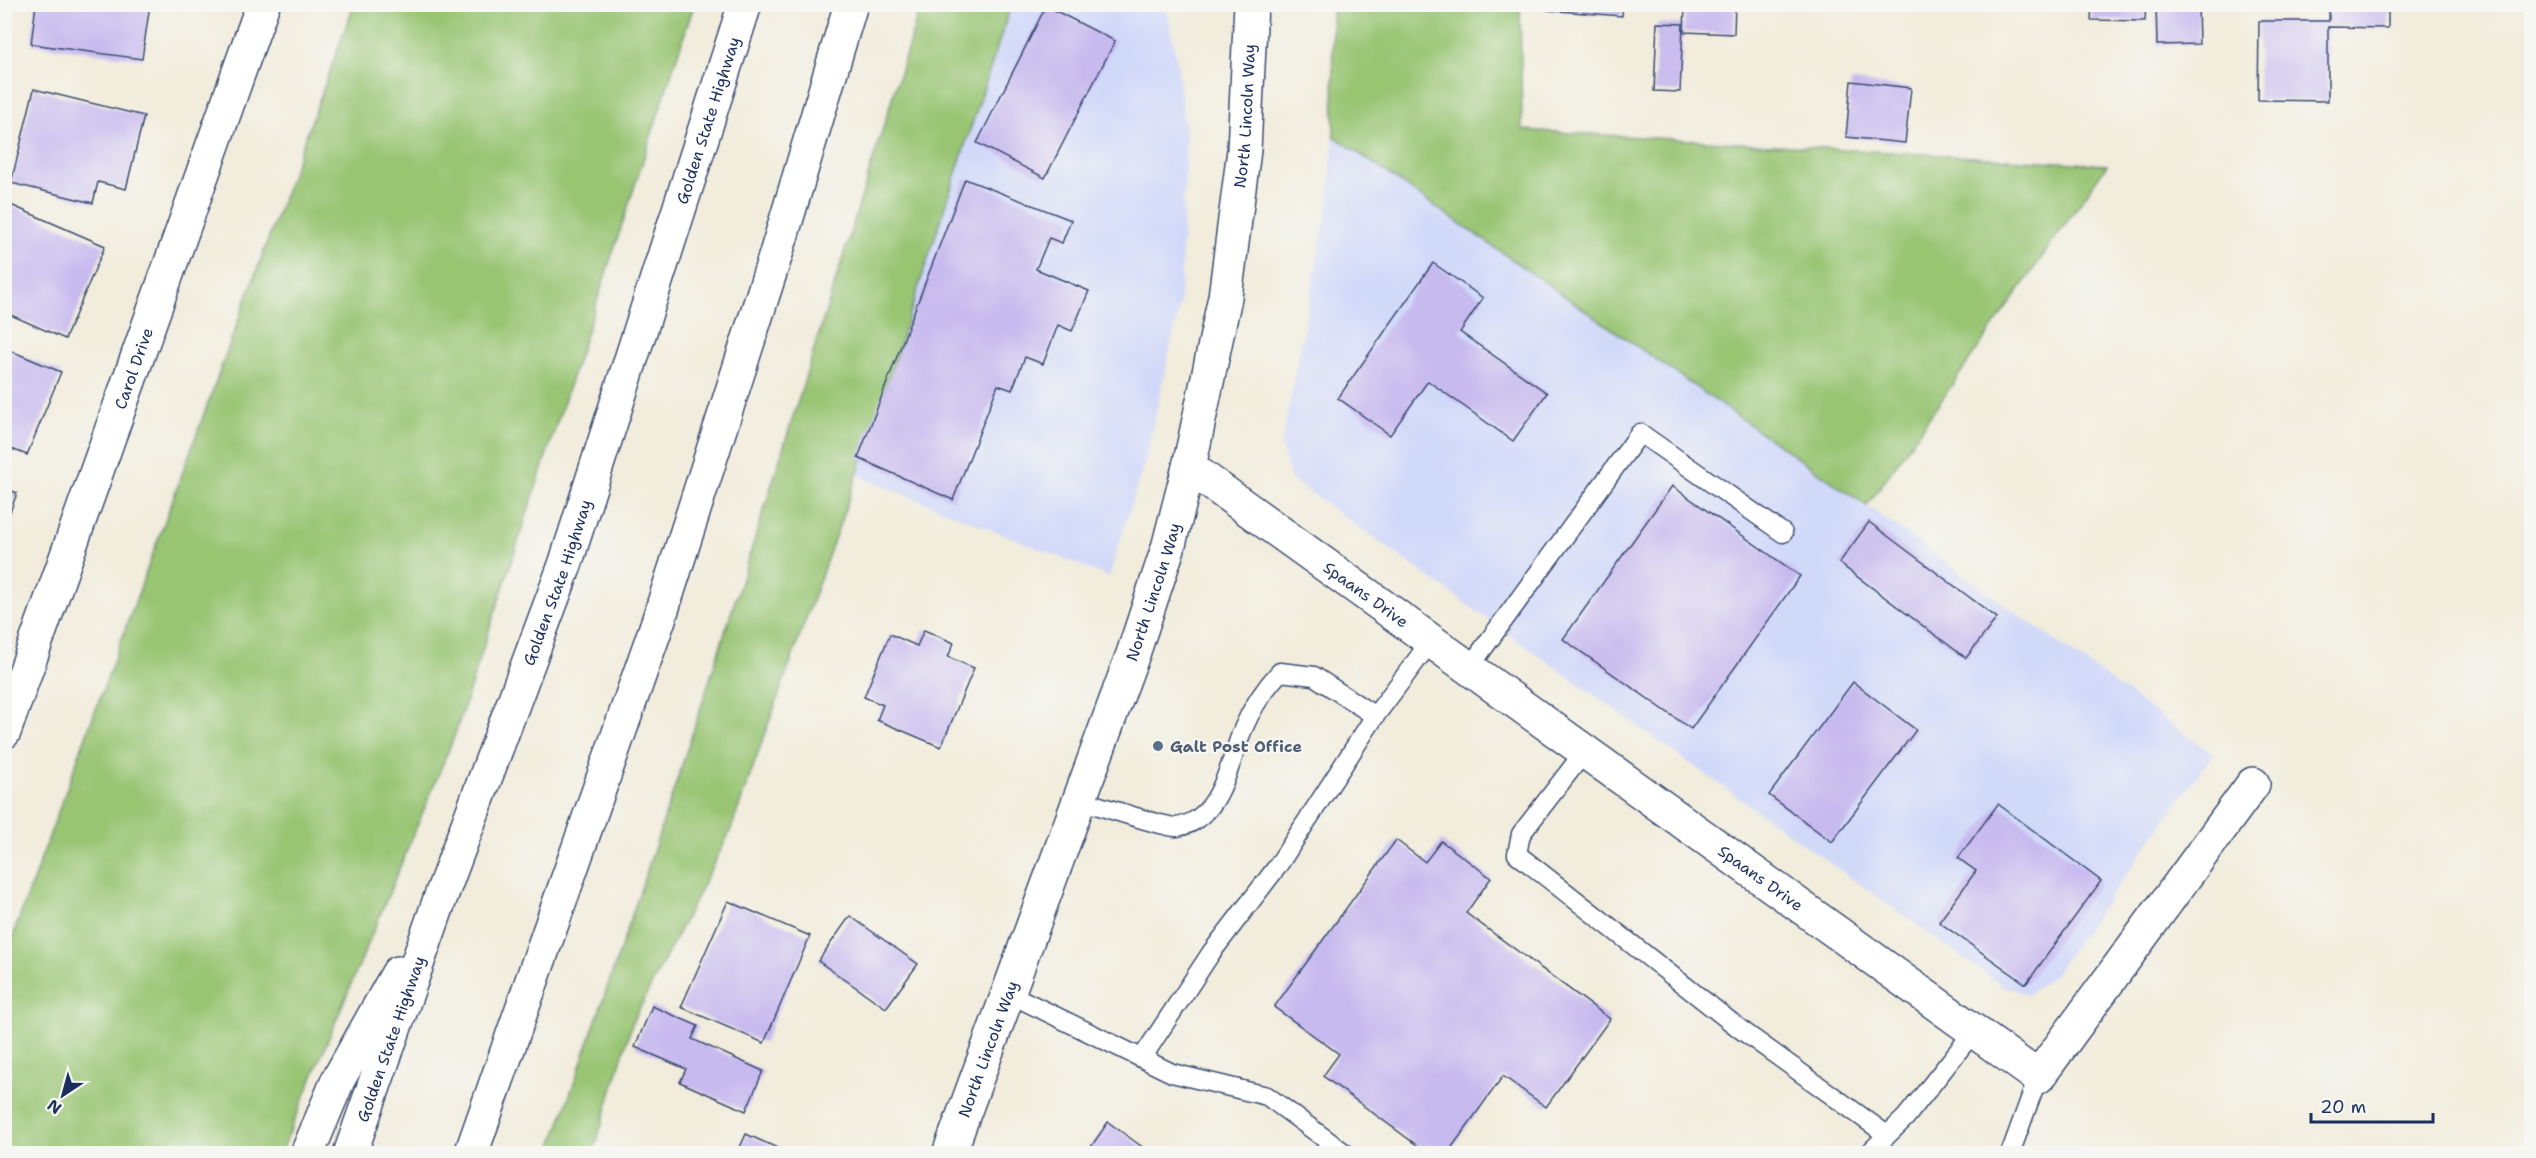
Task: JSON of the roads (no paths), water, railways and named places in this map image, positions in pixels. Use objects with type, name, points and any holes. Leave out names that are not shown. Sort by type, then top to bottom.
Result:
[{"type":"main road","name":"Carol Drive","points":[[4,732],[263,4]]},
{"type":"main road","name":"Golden State Highway","points":[[350,1154],[440,899],[565,565],[745,4]]},
{"type":"main road","points":[[471,1154],[659,619],[776,254],[850,4]]},
{"type":"main road","name":"North Lincoln Way","points":[[949,1154],[1133,654],[1168,548],[1189,467],[1225,297],[1244,150],[1251,4]]},
{"type":"main road","name":"Spaans Drive","points":[[1189,467],[2038,1077]]},
{"type":"main road","points":[[2038,1077],[2253,784]]},
{"type":"main road","points":[[307,1154],[338,1080],[440,899]]},
{"type":"lane","points":[[1470,668],[1641,433],[1784,533]]},
{"type":"lane","points":[[1142,1058],[1211,953],[1277,867],[1375,716],[1431,641]]},
{"type":"lane","points":[[1079,800],[1175,827],[1199,818],[1224,785],[1243,729],[1266,687],[1280,672],[1314,676],[1375,716]]},
{"type":"lane","points":[[1585,751],[1521,834],[1517,854],[1740,1029],[1887,1135]]},
{"type":"lane","points":[[1008,993],[1172,1073],[1267,1096],[1346,1154]]},
{"type":"lane","points":[[1868,1154],[1905,1117],[1974,1031]]},
{"type":"lane","points":[[2010,1154],[2038,1077]]},
{"type":"place","name":"Galt Post Office","points":[[1158,746]]}]
